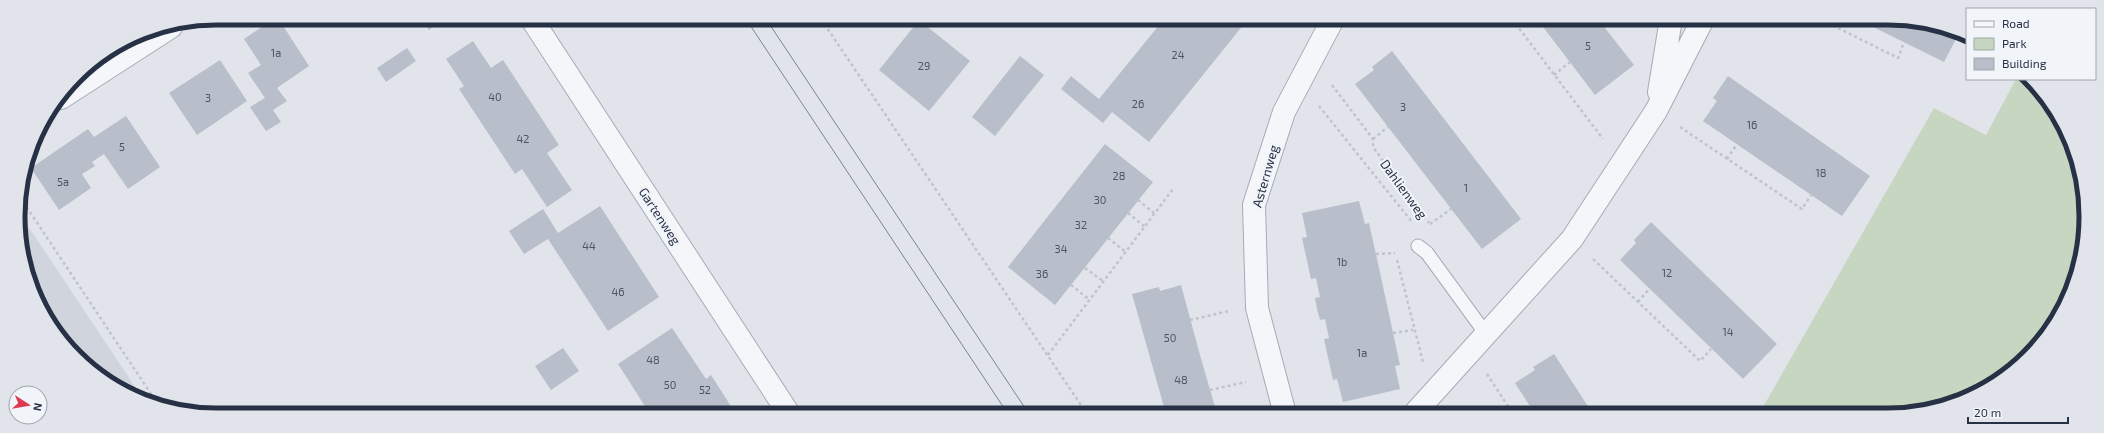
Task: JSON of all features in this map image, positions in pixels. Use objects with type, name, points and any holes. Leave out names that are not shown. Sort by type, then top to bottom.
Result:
[{"type":"street","name":"Gartenweg","points":[[535,25],[785,408]]},
{"type":"street","name":"Asternweg","points":[[1283,408],[1257,305],[1254,205],[1284,112],[1331,25]]},
{"type":"street","points":[[1656,110],[1670,25]]},
{"type":"street","points":[[1419,408],[1572,239],[1656,110],[1700,25]]},
{"type":"street","points":[[73,91],[161,34]]},
{"type":"lane","points":[[1418,246],[1427,253],[1479,342]]},
{"type":"path","points":[[825,25],[1083,408]]},
{"type":"path","points":[[1516,25],[1622,163]]},
{"type":"path","points":[[1835,25],[1898,58],[1904,42]]},
{"type":"path","name":"Dahlienweg","points":[[1313,59],[1373,139],[1373,147],[1430,224],[1451,209]]},
{"type":"path","points":[[1554,75],[1570,62]]},
{"type":"path","points":[[1300,82],[1416,228]]},
{"type":"path","points":[[1656,110],[1802,209],[1811,195]]},
{"type":"path","points":[[1373,139],[1388,127]]},
{"type":"path","points":[[1727,158],[1737,144]]},
{"type":"path","points":[[1048,355],[1173,189]]},
{"type":"path","points":[[1138,200],[1155,214]]},
{"type":"path","points":[[25,204],[153,397]]},
{"type":"path","points":[[1128,213],[1145,227]]},
{"type":"path","points":[[1108,238],[1126,252]]},
{"type":"path","points":[[1572,239],[1700,361],[1711,349]]},
{"type":"path","points":[[1376,254],[1395,253],[1400,248]]},
{"type":"path","points":[[1393,333],[1414,330],[1395,253]]},
{"type":"path","points":[[1085,268],[1103,282]]},
{"type":"path","points":[[1071,285],[1090,300]]},
{"type":"path","points":[[1638,302],[1649,289]]},
{"type":"path","points":[[1190,320],[1257,305]]},
{"type":"path","points":[[1479,342],[1510,408]]},
{"type":"path","points":[[1210,390],[1275,375]]},
{"type":"shaded area","points":[[25,222],[137,390],[110,376],[90,360],[81,352],[57,323],[35,278],[29,254]]},
{"type":"green space","points":[[2015,80],[2022,80],[2047,110],[2059,132],[2069,155],[2075,179],[2079,204],[2079,229],[2069,278],[2047,323],[2031,343],[2023,352],[1994,376],[1949,398],[1925,404],[1900,408],[1762,408],[1934,108],[1986,135]]},
{"type":"building","points":[[265,25],[283,25],[309,66],[277,88],[287,101],[273,110],[281,122],[266,131],[250,107],[265,98],[248,73],[261,65],[244,39]]},
{"type":"building","points":[[426,25],[436,25],[429,30]]},
{"type":"building","points":[[915,25],[925,25],[970,61],[929,111],[879,70]]},
{"type":"building","points":[[1159,25],[1243,25],[1149,142],[1112,112],[1103,123],[1061,89],[1071,76],[1099,99]]},
{"type":"building","points":[[1542,25],[1603,25],[1634,65],[1595,95]]},
{"type":"building","points":[[1869,25],[1900,25],[1925,29],[1956,38],[1944,62]]},
{"type":"building","points":[[473,41],[491,68],[503,60],[559,145],[547,153],[572,190],[547,207],[522,169],[515,174],[459,89],[464,86],[446,59]]},
{"type":"building","points":[[407,48],[416,61],[386,82],[377,68]]},
{"type":"building","points":[[1392,51],[1521,219],[1482,249],[1355,84],[1374,70],[1372,67]]},
{"type":"building","points":[[1020,56],[1044,75],[995,136],[972,117]]},
{"type":"building","points":[[220,60],[247,101],[197,135],[169,93]]},
{"type":"building","points":[[1728,76],[1870,176],[1842,216],[1703,121],[1717,101],[1713,98]]},
{"type":"building","points":[[126,116],[160,167],[128,189],[104,154],[92,162],[95,166],[82,174],[91,188],[59,210],[32,167],[88,129],[94,137]]},
{"type":"building","points":[[1105,144],[1153,182],[1055,305],[1008,267]]},
{"type":"building","points":[[1359,201],[1365,224],[1369,223],[1379,268],[1400,365],[1395,366],[1400,389],[1343,402],[1337,379],[1333,380],[1324,339],[1329,338],[1325,319],[1320,320],[1317,309],[1315,298],[1320,297],[1316,278],[1311,279],[1302,238],[1307,237],[1302,213]]},
{"type":"building","points":[[600,206],[659,297],[608,331],[548,239],[524,254],[509,231],[543,209],[558,233]]},
{"type":"building","points":[[1651,222],[1777,344],[1743,379],[1620,260],[1636,243],[1634,240]]},
{"type":"building","points":[[1181,285],[1215,408],[1164,408],[1132,294],[1159,287],[1160,291]]},
{"type":"building","points":[[672,328],[706,379],[711,375],[732,408],[646,408],[618,364]]},
{"type":"building","points":[[563,348],[579,371],[551,390],[535,366]]},
{"type":"building","points":[[1554,354],[1589,408],[1531,408],[1515,383],[1535,370],[1533,367]]},
{"type":"tram line","points":[[750,25],[1004,408]]},
{"type":"tram line","points":[[770,25],[1025,408]]}]
